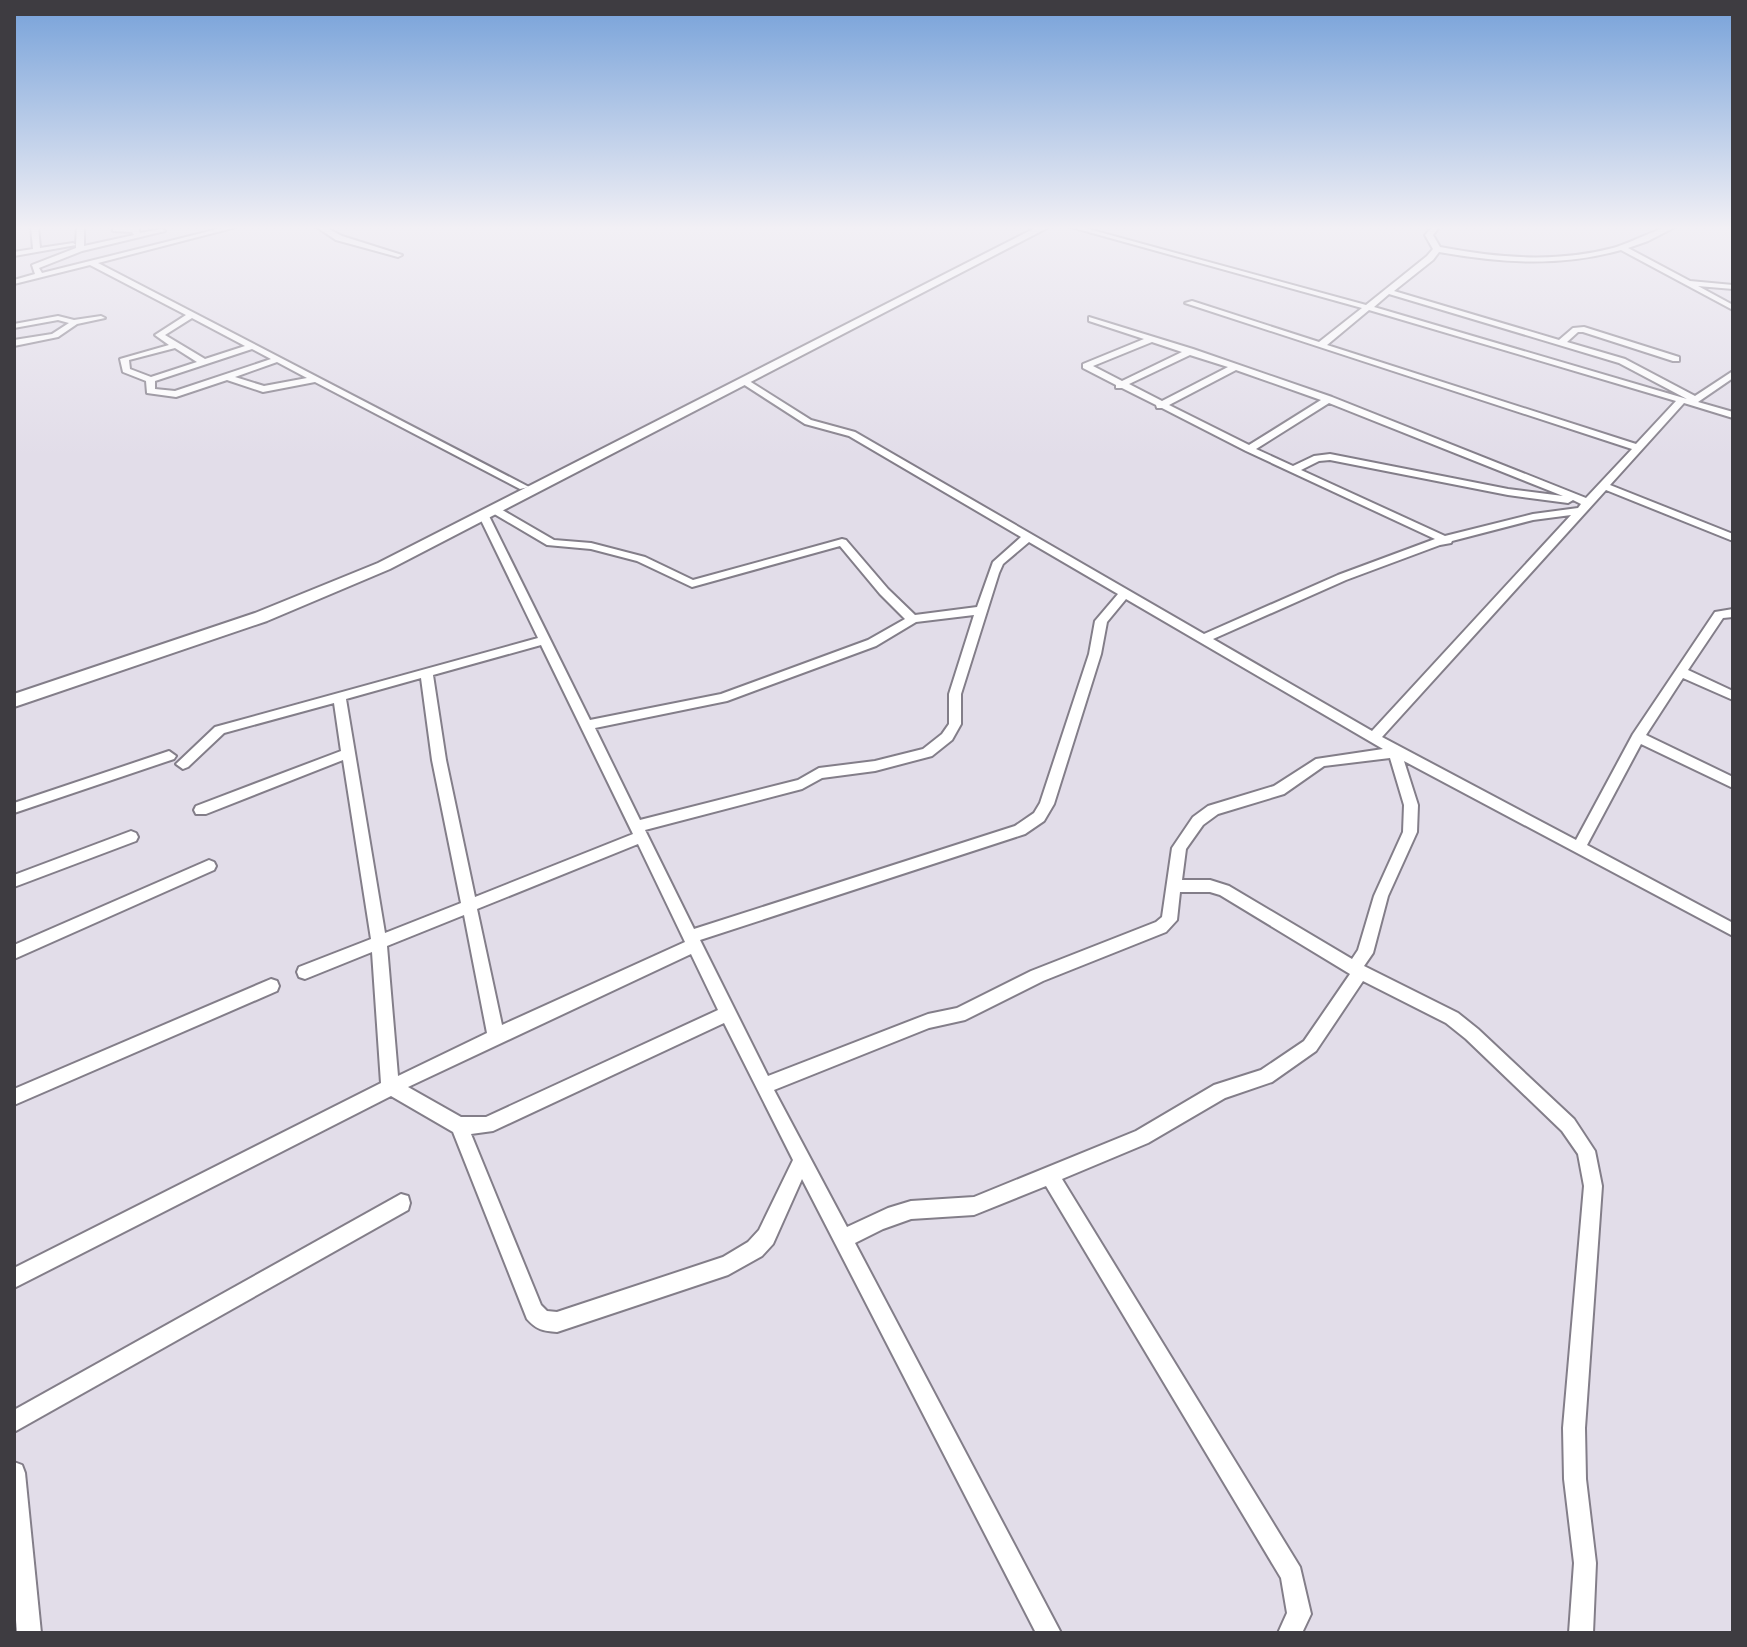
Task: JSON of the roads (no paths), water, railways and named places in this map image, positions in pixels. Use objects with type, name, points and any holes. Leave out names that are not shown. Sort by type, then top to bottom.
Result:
[{"type":"main road","points":[[14,689],[349,571],[524,487],[884,303]]},
{"type":"main road","points":[[14,701],[303,601],[384,566],[898,303]]},
{"type":"street","points":[[168,303],[524,487]]},
{"type":"street","points":[[1189,303],[1639,448]]},
{"type":"street","points":[[1351,303],[1733,415]]},
{"type":"street","points":[[1322,344],[1371,303]]},
{"type":"street","points":[[1426,303],[1638,367],[1696,402]]},
{"type":"street","points":[[191,315],[159,335],[204,362]]},
{"type":"street","points":[[14,326],[58,318],[74,322],[101,318]]},
{"type":"street","points":[[1092,319],[1329,399],[1584,505]]},
{"type":"street","points":[[14,343],[55,336],[68,331],[74,322]]},
{"type":"street","points":[[1560,343],[1576,330],[1584,329],[1676,359]]},
{"type":"street","points":[[1152,339],[1086,366],[1160,406],[1447,541]]},
{"type":"street","points":[[179,345],[124,359],[126,370],[151,380],[253,346]]},
{"type":"street","points":[[1119,386],[1190,351]]},
{"type":"street","points":[[151,380],[150,391],[165,396],[279,359]]},
{"type":"street","points":[[1160,406],[1235,367]]},
{"type":"street","points":[[1696,402],[1733,374]]},
{"type":"street","points":[[227,377],[263,389],[317,379]]},
{"type":"street","points":[[746,382],[808,422],[852,434],[1397,752],[1733,930]]},
{"type":"street","points":[[1249,449],[1329,399]]},
{"type":"street","points":[[1373,738],[1682,400]]},
{"type":"street","points":[[1293,470],[1317,458],[1330,457],[1584,505]]},
{"type":"street","points":[[1605,486],[1733,538]]},
{"type":"street","points":[[1204,639],[1372,563],[1539,514],[1584,505]]},
{"type":"street","points":[[490,513],[551,543],[591,546],[641,559],[692,584],[842,542],[874,577],[887,600],[913,619]]},
{"type":"street","points":[[490,513],[544,640],[764,1086],[1049,1633]]},
{"type":"street","points":[[305,972],[638,832],[802,784],[819,773],[875,766],[938,747],[955,724],[955,694],[998,562],[1028,537]]},
{"type":"street","points":[[14,1278],[346,1107],[692,941],[1020,830],[1039,817],[1047,804],[1095,654],[1101,621],[1125,593]]},
{"type":"street","points":[[586,725],[723,698],[872,643],[913,619],[983,610]]},
{"type":"street","points":[[1579,847],[1638,737],[1719,615],[1733,613]]},
{"type":"street","points":[[183,764],[220,730],[280,716],[339,696],[544,640]]},
{"type":"street","points":[[426,671],[468,906],[496,1034]]},
{"type":"street","points":[[1681,672],[1733,696]]},
{"type":"street","points":[[339,696],[379,942],[384,1089]]},
{"type":"street","points":[[1638,737],[1733,783]]},
{"type":"street","points":[[764,1086],[928,1021],[959,1015],[1037,976],[1161,927],[1169,920],[1179,848],[1198,821],[1213,810],[1279,790],[1321,762],[1397,752]]},
{"type":"street","points":[[844,1239],[892,1216],[937,1207],[955,1210],[974,1206],[1050,1176],[1142,1137],[1220,1091],[1266,1076],[1310,1046],[1331,1019],[1365,953],[1381,896],[1410,832],[1411,805],[1397,752]]},
{"type":"street","points":[[201,810],[346,754]]},
{"type":"street","points":[[14,808],[169,756]]},
{"type":"street","points":[[14,881],[131,837]]},
{"type":"street","points":[[14,952],[209,866]]},
{"type":"street","points":[[1173,886],[1210,886],[1224,890],[1357,970],[1462,1026],[1568,1125],[1586,1151],[1593,1186],[1574,1428],[1575,1479],[1585,1563],[1581,1633]]},
{"type":"street","points":[[14,1097],[271,986]]},
{"type":"street","points":[[384,1089],[459,1126],[496,1121],[728,1013]]},
{"type":"street","points":[[459,1126],[534,1312],[542,1321],[557,1322],[739,1259],[766,1237],[802,1160]]},
{"type":"street","points":[[1050,1176],[1292,1575],[1299,1614],[1290,1633]]},
{"type":"street","points":[[14,1422],[401,1203]]},
{"type":"street","points":[[14,1473],[29,1633]]}]
